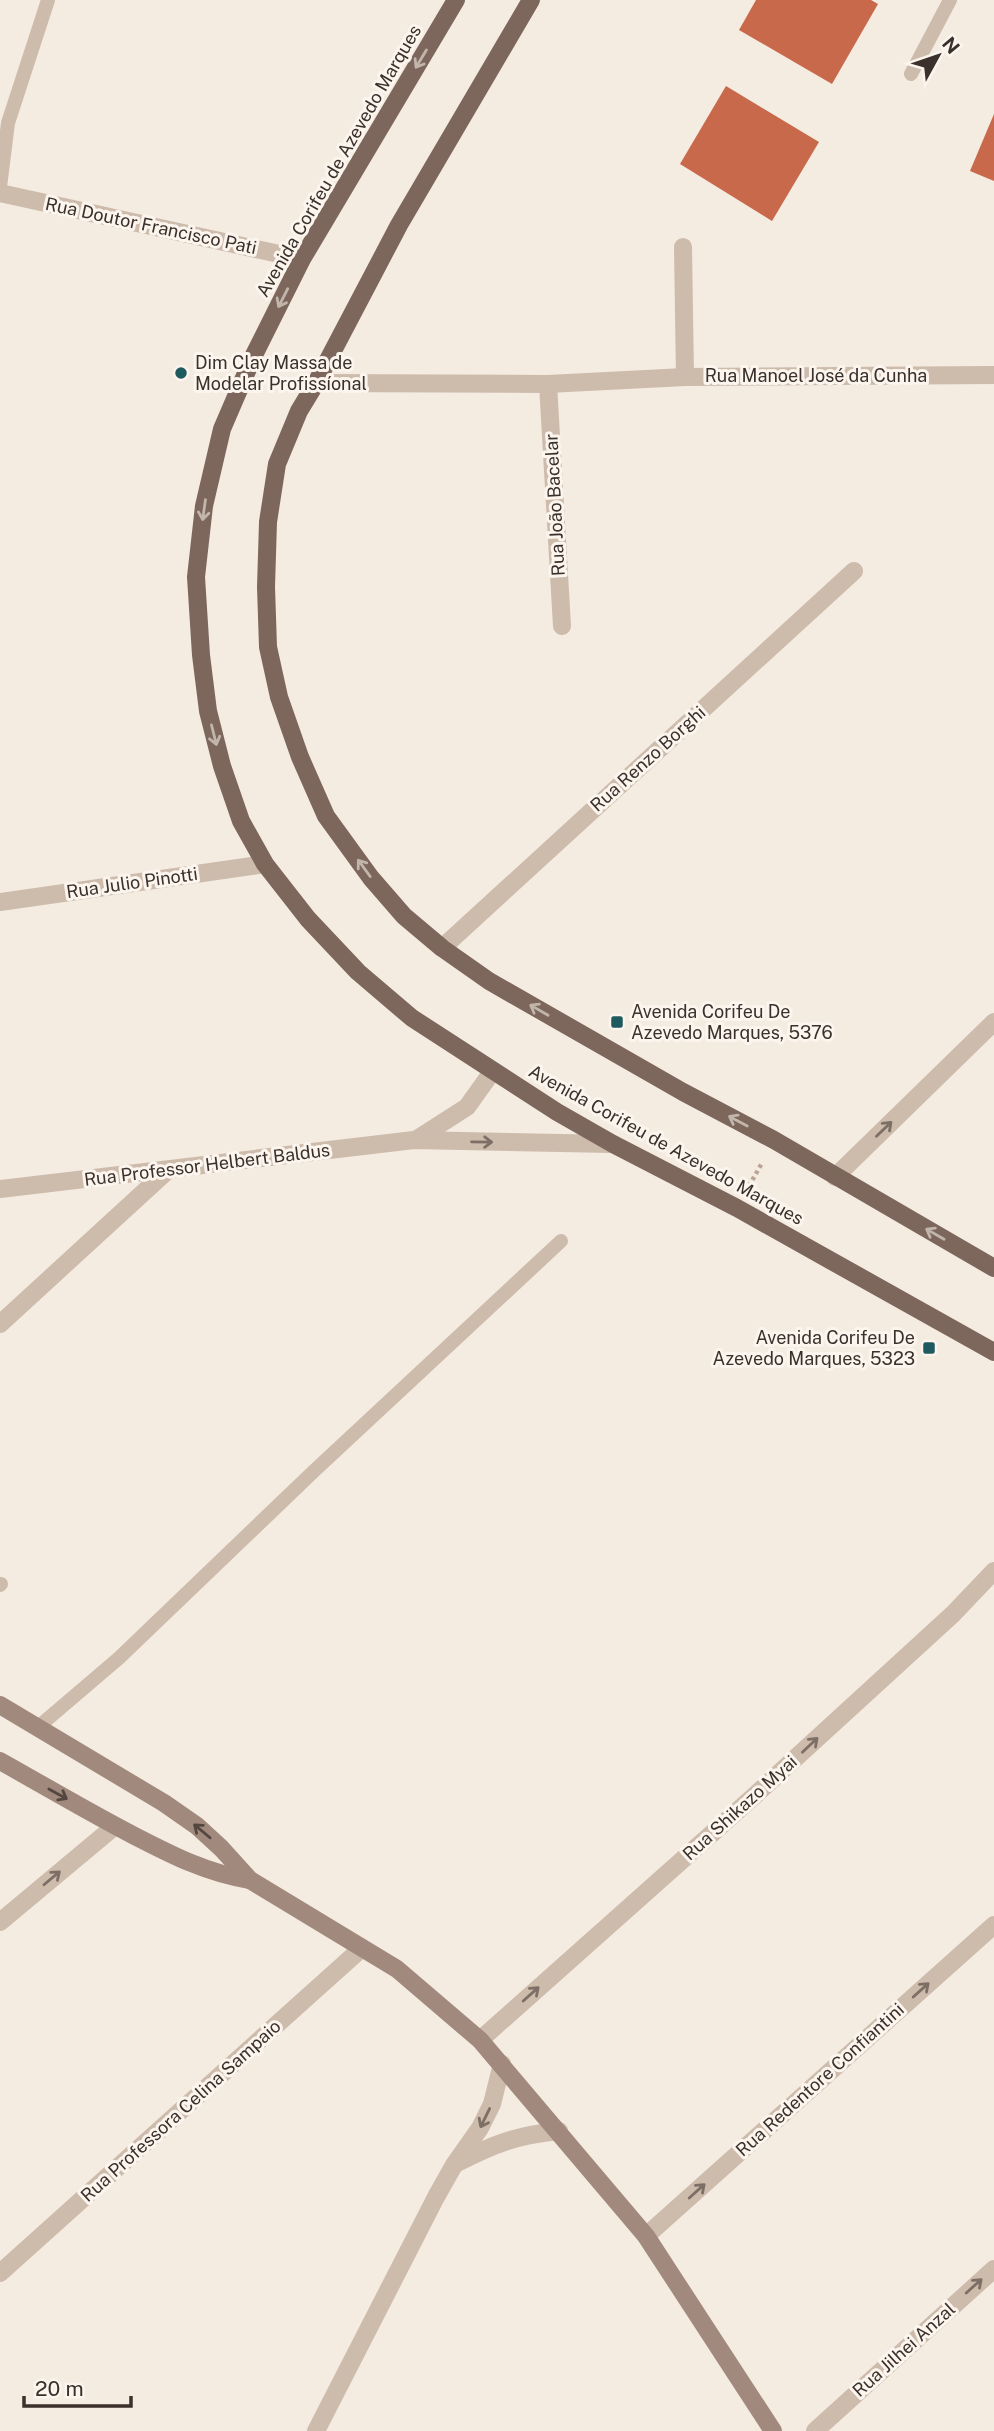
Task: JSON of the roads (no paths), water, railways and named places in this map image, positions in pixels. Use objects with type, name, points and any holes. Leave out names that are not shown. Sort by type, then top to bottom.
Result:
[{"type":"main road","name":"Avenida Corifeu de Azevedo Marques","points":[[456,0],[302,259],[253,357],[222,429],[204,506],[197,577],[201,655],[208,712],[222,766],[241,821],[265,864],[308,919],[358,972],[412,1018],[492,1072],[613,1144],[737,1208],[994,1352]]},
{"type":"main road","points":[[531,0],[399,225],[299,411],[277,464],[268,522],[268,647],[279,697],[300,757],[326,816],[371,878],[396,906],[442,948],[488,981],[994,1268]]},
{"type":"main road","points":[[0,1705],[164,1803],[197,1826],[250,1880],[397,1969],[480,2040],[646,2236],[773,2431]]},
{"type":"main road","points":[[0,1761],[115,1826],[197,1867],[250,1880]]},
{"type":"street","name":"Rua Doutor Francisco Pati","points":[[0,193],[302,259]]},
{"type":"street","name":"Rua Manoel José da Cunha","points":[[683,247],[685,377],[994,375]]},
{"type":"street","points":[[316,383],[548,384],[685,377]]},
{"type":"street","name":"Rua João Bacelar","points":[[548,384],[562,626]]},
{"type":"street","name":"Rua Renzo Borghi","points":[[442,948],[854,571]]},
{"type":"street","name":"Rua Julio Pinotti","points":[[0,902],[265,864]]},
{"type":"street","points":[[835,1177],[994,1022]]},
{"type":"street","name":"Rua Professor Helbert Baldus","points":[[414,1140],[467,1107],[492,1072]]},
{"type":"street","name":"Rua Professor Helbert Baldus","points":[[0,1189],[414,1140],[613,1144]]},
{"type":"street","points":[[0,1324],[168,1170]]},
{"type":"street","name":"Rua Shikazo Myai","points":[[480,2040],[753,1797],[953,1614],[994,1572]]},
{"type":"street","points":[[0,1922],[115,1826]]},
{"type":"street","name":"Rua Redentore Confiantini","points":[[646,2236],[994,1925]]},
{"type":"street","name":"Rua Professora Celina Sampaio","points":[[0,2273],[362,1948]]},
{"type":"street","points":[[316,2431],[454,2165],[480,2128],[492,2104],[502,2064]]},
{"type":"street","points":[[454,2165],[493,2145],[527,2134],[559,2131]]},
{"type":"street","name":"Rua Jilhei Anzal","points":[[815,2431],[994,2269]]},
{"type":"lane","points":[[0,187],[8,123],[48,0]]},
{"type":"lane","points":[[911,74],[950,0]]},
{"type":"lane","points":[[37,1728],[119,1658],[323,1462],[561,1241]]},
{"type":"place","name":"Dim Clay Massa de Modelar Profissíonal","points":[[181,373]]},
{"type":"place","name":"Avenida Corifeu De Azevedo Marques, 5376","points":[[617,1022]]},
{"type":"place","name":"Avenida Corifeu De Azevedo Marques, 5323","points":[[929,1348]]}]
